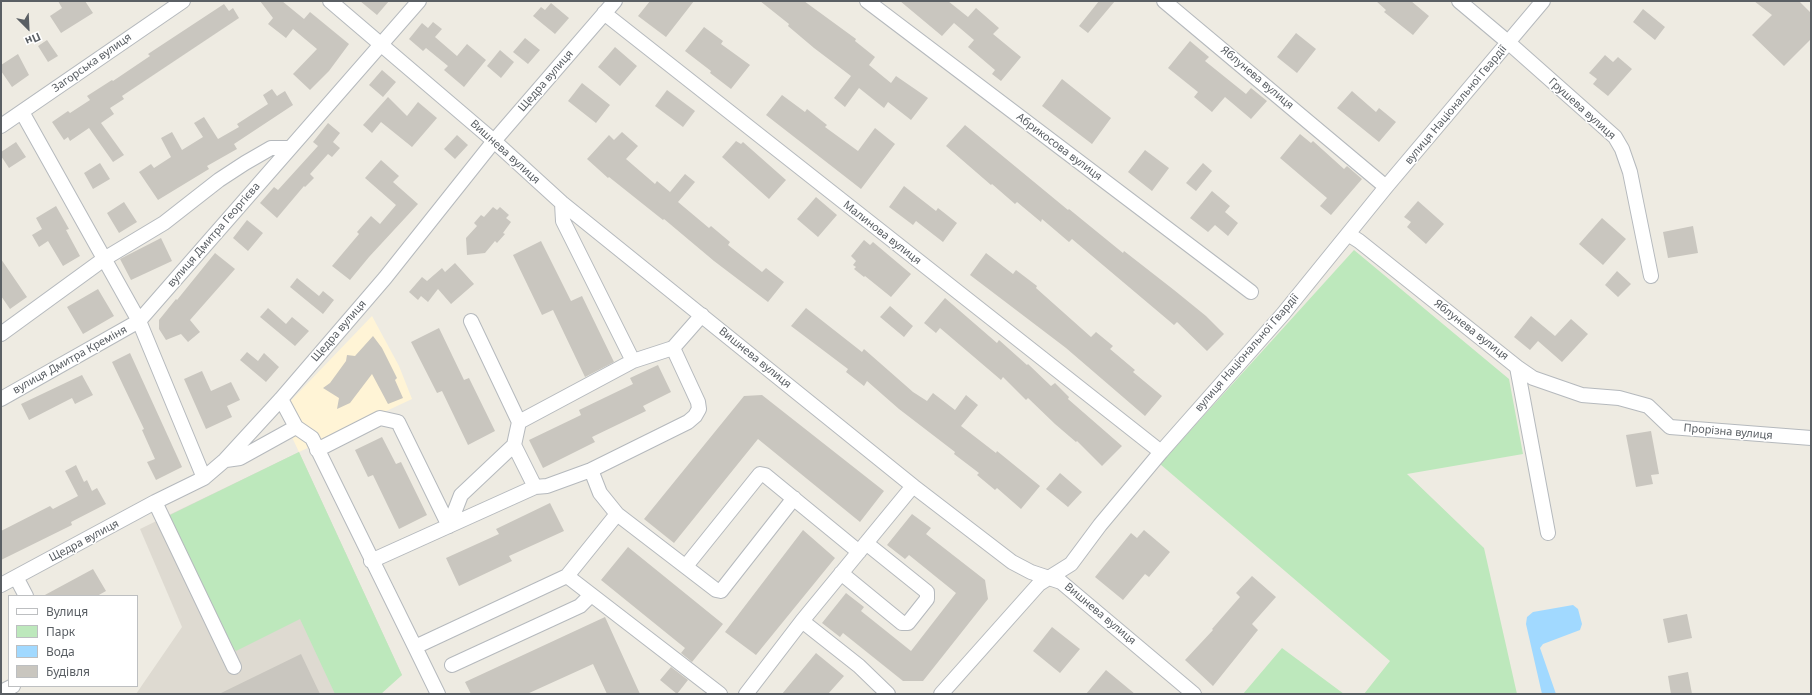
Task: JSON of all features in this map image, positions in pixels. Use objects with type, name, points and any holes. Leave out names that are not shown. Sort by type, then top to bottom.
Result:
[{"type":"street","name":"Загорська вулиця","points":[[1,126],[168,5],[184,1]]},
{"type":"street","name":"Вишнева вулиця","points":[[330,1],[494,141],[562,203],[913,486],[1012,562],[1031,572],[1061,582],[1194,694]]},
{"type":"street","name":"вулиця Дмитра Георгієва","points":[[139,321],[419,1]]},
{"type":"street","name":"Щедра вулиця","points":[[1,585],[155,502],[204,478],[225,460],[281,399],[385,278],[494,141],[614,1]]},
{"type":"street","name":"Абрикосова вулиця","points":[[867,1],[1251,292]]},
{"type":"street","name":"Яблунева вулиця","points":[[1164,1],[1386,187]]},
{"type":"street","name":"Грушева вулиця","points":[[1460,1],[1509,42],[1607,129],[1619,143],[1630,172],[1650,276]]},
{"type":"street","name":"вулиця Національної Гвардії","points":[[941,694],[1039,584],[1071,564],[1100,525],[1161,452],[1283,314],[1386,187],[1544,1]]},
{"type":"street","name":"Малинова вулиця","points":[[604,13],[1161,452]]},
{"type":"street","points":[[22,112],[139,321],[204,478]]},
{"type":"street","points":[[1,334],[104,259],[164,223],[219,180],[244,163],[271,148],[289,148]]},
{"type":"street","points":[[562,203],[564,221],[633,361]]},
{"type":"street","name":"Яблунева вулиця","points":[[1348,234],[1359,241],[1517,366],[1548,533]]},
{"type":"street","points":[[519,422],[633,361],[673,348],[702,316]]},
{"type":"street","name":"вулиця Дмитра Креміня","points":[[1,399],[139,321]]},
{"type":"street","points":[[449,526],[461,495],[514,445],[519,422],[471,321]]},
{"type":"street","points":[[371,561],[535,487],[547,486],[591,470],[688,422],[695,416],[698,409],[698,402],[673,348]]},
{"type":"street","name":"Прорізна вулиця","points":[[1517,366],[1533,378],[1582,395],[1619,398],[1648,406],[1670,427],[1811,438]]},
{"type":"street","points":[[281,399],[296,427],[312,438],[371,561],[438,694]]},
{"type":"street","points":[[317,450],[380,418],[398,422],[449,526]]},
{"type":"street","points":[[225,460],[240,458],[296,427]]},
{"type":"street","points":[[514,445],[535,487]]},
{"type":"street","points":[[591,470],[600,493],[617,514],[716,590],[721,591],[794,498]]},
{"type":"street","points":[[686,566],[760,474],[765,475],[794,498],[927,592],[927,599],[908,623],[902,623],[841,573]]},
{"type":"street","points":[[746,694],[802,621],[913,486]]},
{"type":"street","points":[[155,502],[234,667]]},
{"type":"street","points":[[415,647],[567,576],[617,514]]},
{"type":"street","points":[[567,576],[720,694]]},
{"type":"street","points":[[16,578],[25,595]]},
{"type":"street","points":[[452,665],[580,606],[591,595]]},
{"type":"street","points":[[802,621],[859,666],[888,694]]},
{"type":"street","points":[[1,692],[11,687]]},
{"type":"shaded area","points":[[372,316],[399,366],[412,399],[299,452],[280,412]]},
{"type":"shaded area","points":[[299,452],[402,675],[380,693],[381,694],[136,694],[182,627],[140,529]]},
{"type":"green space","points":[[1354,250],[1509,379],[1523,454],[1407,474],[1484,548],[1517,694],[1364,694],[1390,661],[1160,464]]},
{"type":"green space","points":[[299,452],[402,675],[381,694],[335,694],[300,619],[236,651],[226,638],[168,516]]},
{"type":"green space","points":[[1282,648],[1344,694],[1243,694]]},
{"type":"water","points":[[1573,605],[1578,609],[1582,624],[1580,630],[1543,644],[1540,648],[1556,694],[1542,694],[1526,624],[1527,617],[1533,612]]},
{"type":"building","points":[[58,1],[85,1],[93,13],[61,33],[50,16],[62,8]]},
{"type":"building","points":[[260,1],[282,1],[304,19],[310,12],[349,44],[329,71],[310,90],[293,74],[317,49],[293,29],[286,38],[268,24],[273,18]]},
{"type":"building","points":[[360,1],[389,1],[377,15]]},
{"type":"building","points":[[650,1],[694,1],[666,37],[638,16]]},
{"type":"building","points":[[760,1],[804,1],[856,39],[855,41],[875,57],[869,65],[891,83],[896,76],[928,98],[911,120],[888,102],[884,108],[859,88],[845,107],[834,98],[851,76],[814,48],[788,26],[789,24]]},
{"type":"building","points":[[900,1],[948,1],[968,17],[976,8],[999,28],[993,34],[1021,57],[1001,81],[992,74],[995,70],[968,47],[974,40],[954,23],[942,36]]},
{"type":"building","points":[[1099,1],[1115,1],[1088,33],[1079,26]]},
{"type":"building","points":[[1376,1],[1411,1],[1429,16],[1413,35],[1384,12],[1386,10]]},
{"type":"building","points":[[1754,1],[1799,1],[1811,13],[1811,39],[1784,66],[1752,35],[1772,15]]},
{"type":"building","points":[[551,3],[569,18],[555,34],[533,16],[541,7],[545,10]]},
{"type":"building","points":[[224,4],[229,11],[233,8],[239,18],[122,96],[124,99],[110,108],[114,114],[101,123],[124,155],[113,162],[89,128],[70,141],[68,137],[64,140],[52,122],[68,111],[70,113],[90,100],[87,96],[112,80],[113,81],[150,56],[148,54]]},
{"type":"building","points":[[1643,9],[1665,27],[1655,40],[1633,22]]},
{"type":"building","points":[[433,22],[442,29],[435,37],[457,56],[467,44],[486,60],[464,87],[444,70],[448,66],[426,48],[423,51],[409,39],[422,23],[428,28]]},
{"type":"building","points":[[704,27],[723,41],[721,44],[750,65],[731,89],[685,51]]},
{"type":"building","points":[[1296,33],[1316,49],[1297,73],[1277,57]]},
{"type":"building","points":[[525,38],[540,50],[528,64],[513,52]]},
{"type":"building","points":[[47,40],[58,56],[48,62],[38,46]]},
{"type":"building","points":[[1190,41],[1209,57],[1205,61],[1246,94],[1251,88],[1267,101],[1251,119],[1225,97],[1212,112],[1194,97],[1198,92],[1168,68]]},
{"type":"building","points":[[615,47],[637,66],[620,86],[598,67]]},
{"type":"building","points":[[500,50],[514,62],[501,78],[487,66]]},
{"type":"building","points":[[18,54],[29,75],[12,87],[1,71],[1,65]]},
{"type":"building","points":[[1605,55],[1613,62],[1618,57],[1632,69],[1608,96],[1593,84],[1597,79],[1589,73]]},
{"type":"building","points":[[382,70],[396,82],[383,97],[369,85]]},
{"type":"building","points":[[1062,79],[1111,118],[1092,144],[1042,106]]},
{"type":"building","points":[[582,83],[610,105],[596,123],[568,101]]},
{"type":"building","points":[[272,89],[277,96],[285,91],[293,105],[234,144],[237,149],[207,166],[209,169],[158,200],[139,172],[151,164],[154,168],[171,157],[161,138],[172,132],[182,150],[203,137],[194,123],[204,117],[218,139],[239,127],[237,124],[268,104],[263,95]]},
{"type":"building","points":[[667,90],[695,111],[683,127],[655,106]]},
{"type":"building","points":[[1352,91],[1376,112],[1379,108],[1396,122],[1379,142],[1337,108]]},
{"type":"building","points":[[782,95],[805,112],[807,109],[827,125],[825,127],[858,151],[875,128],[895,144],[861,189],[766,115]]},
{"type":"building","points":[[388,97],[407,116],[418,102],[437,118],[412,147],[381,122],[372,133],[363,125]]},
{"type":"building","points":[[328,123],[340,133],[333,142],[340,148],[332,157],[328,154],[310,174],[314,178],[305,187],[304,186],[277,218],[260,203],[274,187],[278,190],[318,146],[313,142]]},
{"type":"building","points":[[965,125],[1068,210],[1069,209],[1123,253],[1124,251],[1174,290],[1206,316],[1224,334],[1207,351],[1177,322],[1174,325],[1072,239],[1069,242],[1042,219],[1041,222],[1017,202],[1015,204],[992,184],[991,185],[946,146]]},
{"type":"building","points":[[622,132],[638,146],[626,159],[655,184],[657,181],[670,192],[685,174],[695,182],[678,202],[709,228],[711,226],[730,242],[728,245],[762,272],[766,268],[784,282],[768,302],[714,261],[664,219],[663,220],[609,177],[608,178],[587,159],[609,135],[614,140]]},
{"type":"building","points":[[1300,134],[1311,143],[1313,141],[1344,169],[1347,166],[1362,179],[1331,215],[1320,206],[1327,198],[1280,158]]},
{"type":"building","points":[[457,135],[468,145],[455,159],[444,149]]},
{"type":"building","points":[[736,141],[741,144],[743,142],[786,180],[769,199],[722,157]]},
{"type":"building","points":[[16,142],[26,157],[9,168],[1,156],[1,152]]},
{"type":"building","points":[[1145,150],[1169,168],[1152,191],[1128,172]]},
{"type":"building","points":[[381,160],[399,176],[393,182],[418,204],[350,280],[332,266],[359,234],[357,232],[371,216],[380,224],[396,205],[365,178]]},
{"type":"building","points":[[100,163],[110,179],[93,189],[84,173]]},
{"type":"building","points":[[1203,163],[1212,171],[1196,191],[1186,183]]},
{"type":"building","points":[[904,186],[936,211],[938,208],[957,223],[943,242],[916,221],[913,225],[889,207]]},
{"type":"building","points":[[1212,191],[1230,206],[1225,212],[1238,223],[1228,236],[1215,225],[1208,232],[1190,218]]},
{"type":"building","points":[[816,197],[837,215],[818,237],[797,219]]},
{"type":"building","points":[[1418,201],[1444,224],[1426,244],[1407,227],[1411,222],[1404,217]]},
{"type":"building","points":[[124,202],[137,222],[119,233],[107,213]]},
{"type":"building","points":[[56,206],[69,229],[66,230],[80,256],[63,266],[48,241],[39,247],[32,235],[42,229],[36,218]]},
{"type":"building","points":[[493,207],[497,210],[500,207],[509,215],[506,218],[511,222],[503,233],[505,234],[497,243],[495,241],[485,253],[467,255],[466,238],[477,226],[474,223],[481,215],[484,217]]},
{"type":"building","points":[[1602,218],[1626,239],[1603,265],[1579,244]]},
{"type":"building","points":[[247,220],[263,233],[248,251],[233,238]]},
{"type":"building","points":[[1693,226],[1698,253],[1668,258],[1663,232]]},
{"type":"building","points":[[161,238],[172,261],[131,280],[120,259]]},
{"type":"building","points":[[864,240],[870,245],[873,242],[911,274],[891,297],[854,269],[856,267],[853,265],[856,261],[851,256]]},
{"type":"building","points":[[541,241],[571,301],[582,296],[614,362],[585,377],[553,310],[542,315],[513,255]]},
{"type":"building","points":[[215,253],[235,269],[190,320],[200,332],[188,342],[181,334],[166,340],[159,329],[159,320]]},
{"type":"building","points":[[986,253],[1013,274],[1016,270],[1037,286],[1036,288],[1091,337],[1096,332],[1113,346],[1110,349],[1135,370],[1133,372],[1162,396],[1145,416],[1066,348],[970,275]]},
{"type":"building","points":[[1,259],[27,297],[10,309],[1,296]]},
{"type":"building","points":[[455,263],[474,284],[451,304],[438,289],[428,302],[421,296],[418,300],[409,292],[422,277],[427,281],[442,268],[445,272]]},
{"type":"building","points":[[1617,271],[1631,284],[1618,297],[1605,285]]},
{"type":"building","points":[[297,278],[319,296],[323,291],[334,300],[323,314],[290,287]]},
{"type":"building","points":[[98,289],[114,316],[83,334],[67,307]]},
{"type":"building","points":[[945,298],[997,343],[999,340],[1027,365],[1028,364],[1051,386],[1055,383],[1069,397],[1068,399],[1122,446],[1102,466],[1077,441],[1076,442],[1055,424],[1028,398],[1026,400],[1003,377],[1001,380],[940,328],[936,333],[924,323]]},
{"type":"building","points":[[890,306],[913,326],[904,337],[880,317]]},
{"type":"building","points":[[268,308],[286,324],[292,317],[309,331],[295,346],[260,317]]},
{"type":"building","points":[[806,308],[862,352],[864,349],[913,392],[927,401],[933,393],[955,410],[966,395],[978,405],[961,426],[996,453],[997,451],[1040,486],[1021,509],[997,488],[995,490],[977,475],[979,473],[954,454],[955,452],[899,409],[867,381],[864,386],[846,372],[848,369],[791,326]]},
{"type":"building","points":[[1531,316],[1555,336],[1571,319],[1588,334],[1562,362],[1538,341],[1530,350],[1514,337]]},
{"type":"building","points":[[439,328],[464,380],[469,378],[495,431],[468,445],[442,391],[437,393],[411,342]]},
{"type":"building","points":[[373,336],[382,348],[397,378],[395,380],[403,398],[388,404],[372,374],[350,403],[337,409],[339,398],[323,388],[330,383],[346,361],[347,355],[355,356]]},
{"type":"building","points":[[247,352],[258,361],[264,353],[279,367],[266,382],[240,360]]},
{"type":"building","points":[[130,353],[182,467],[156,480],[147,462],[155,459],[142,430],[144,429],[112,362]]},
{"type":"building","points":[[658,365],[671,392],[643,406],[646,411],[592,437],[595,442],[543,468],[529,440],[581,415],[579,410],[633,384],[630,378]]},
{"type":"building","points":[[202,371],[211,391],[231,382],[240,400],[227,406],[232,417],[206,429],[184,379]]},
{"type":"building","points":[[82,375],[93,395],[75,404],[72,398],[29,420],[21,404]]},
{"type":"building","points":[[762,395],[884,491],[860,522],[758,439],[674,543],[644,519],[744,396]]},
{"type":"building","points":[[1651,431],[1659,474],[1651,475],[1653,484],[1636,487],[1626,435]]},
{"type":"building","points":[[382,437],[396,464],[401,462],[427,515],[399,529],[373,475],[368,477],[355,450]]},
{"type":"building","points":[[76,465],[84,482],[87,480],[92,491],[97,488],[106,504],[71,522],[72,525],[1,560],[1,531],[50,506],[53,509],[78,496],[65,471]]},
{"type":"building","points":[[1060,473],[1082,492],[1068,507],[1046,489]]},
{"type":"building","points":[[550,503],[564,531],[509,556],[512,561],[459,586],[446,558],[499,534],[496,529]]},
{"type":"building","points":[[912,514],[931,528],[926,534],[985,580],[988,599],[923,681],[903,681],[843,633],[840,637],[822,623],[846,593],[864,607],[861,611],[911,651],[956,593],[909,555],[905,559],[887,545]]},
{"type":"building","points":[[803,530],[835,558],[756,655],[725,632]]},
{"type":"building","points":[[1144,530],[1170,552],[1149,577],[1145,574],[1123,600],[1095,577],[1131,533],[1137,538]]},
{"type":"building","points":[[628,547],[723,624],[692,662],[681,653],[685,648],[601,580]]},
{"type":"building","points":[[93,569],[106,591],[99,595],[45,595]]},
{"type":"building","points":[[1252,576],[1276,597],[1252,624],[1258,630],[1213,686],[1185,660],[1213,630],[1212,629],[1240,597],[1236,593]]},
{"type":"building","points":[[1687,614],[1692,638],[1668,643],[1663,619]]},
{"type":"building","points":[[605,617],[640,694],[607,694],[593,664],[527,694],[471,694],[465,682]]},
{"type":"building","points":[[1052,627],[1080,649],[1060,673],[1033,651]]},
{"type":"building","points":[[816,653],[844,676],[828,694],[782,694]]},
{"type":"building","points":[[301,654],[320,694],[219,694]]},
{"type":"building","points":[[671,667],[688,680],[677,694],[660,680]]},
{"type":"building","points":[[1106,670],[1135,694],[1086,694]]},
{"type":"building","points":[[1688,672],[1692,694],[1671,694],[1668,676]]}]
